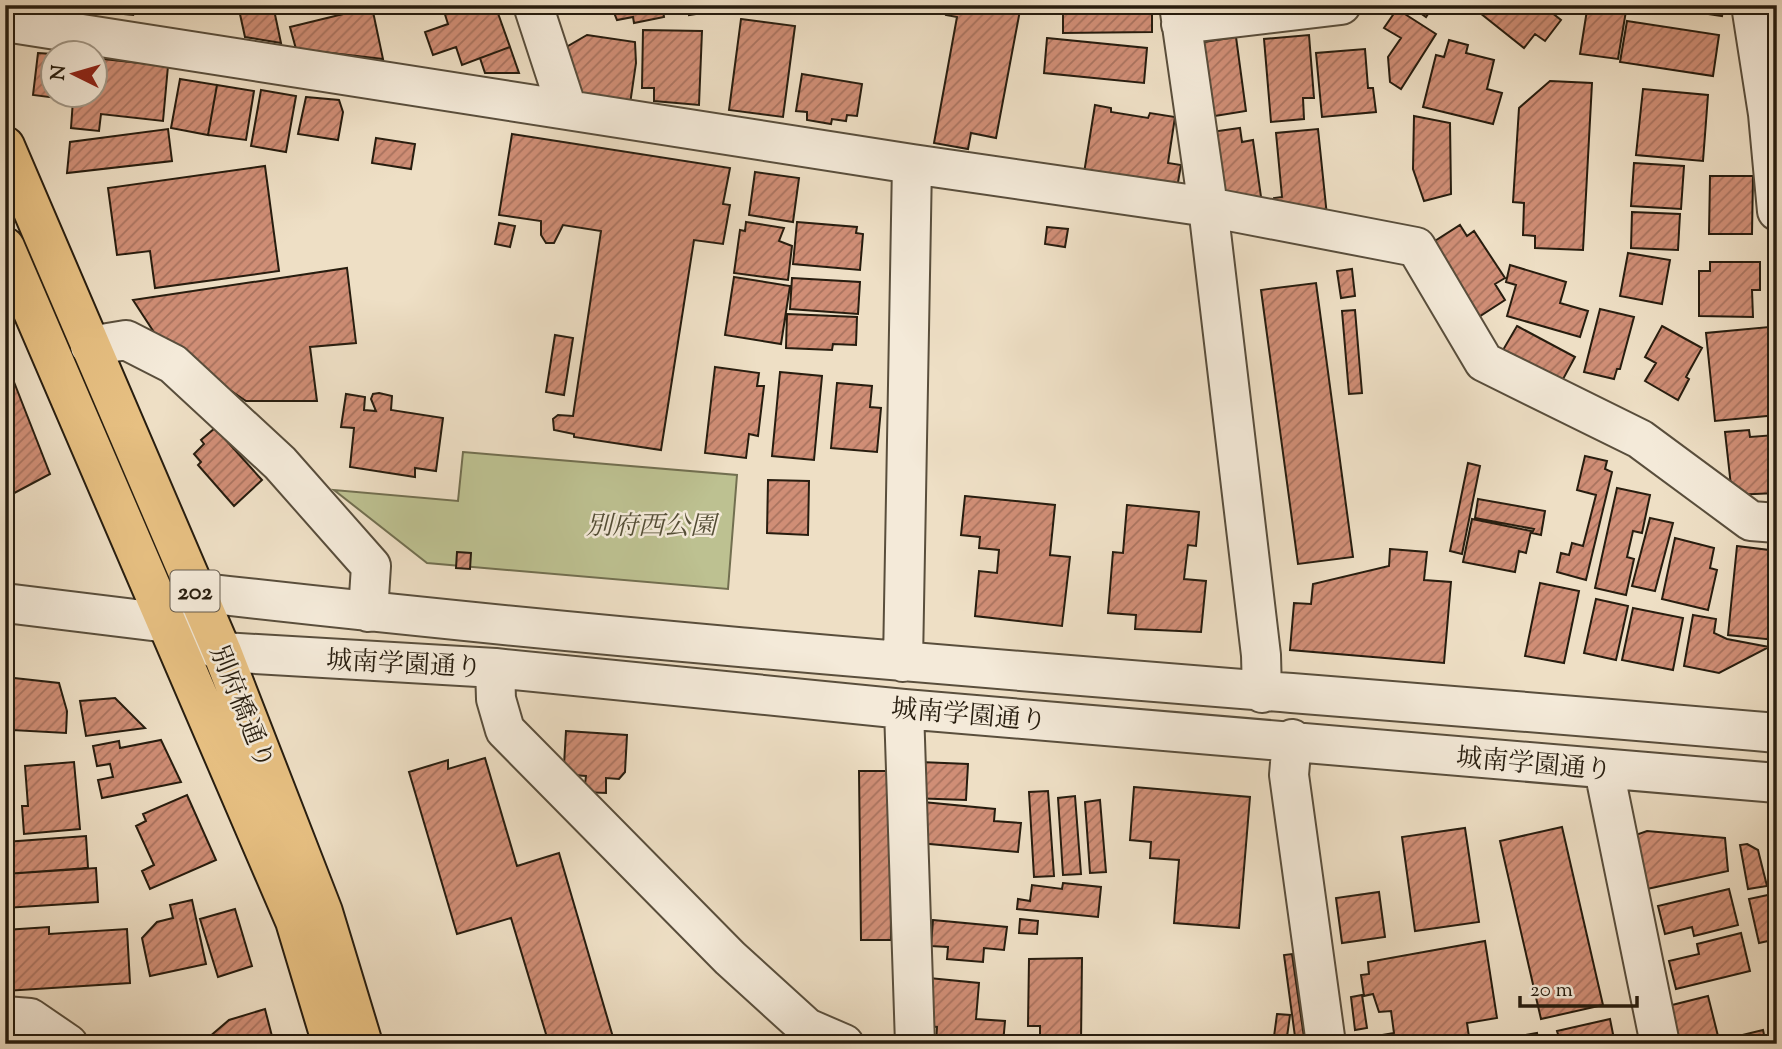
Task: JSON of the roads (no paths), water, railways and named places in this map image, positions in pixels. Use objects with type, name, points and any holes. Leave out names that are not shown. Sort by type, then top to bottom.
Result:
[{"type":"highway","name":"別府橋通り","points":[[5,146],[222,652],[323,912],[363,1044]]},
{"type":"highway","name":"別府橋通り","points":[[5,247],[295,921],[332,1044]]},
{"type":"street","points":[[533,5],[567,109]]},
{"type":"street","points":[[1262,693],[1261,655],[1208,207],[1180,15],[1341,5]]},
{"type":"street","points":[[1751,5],[1772,113],[1777,211]]},
{"type":"street","points":[[5,22],[912,164],[1208,207],[1416,247],[1484,362],[1640,439],[1751,521],[1777,523]]},
{"type":"street","points":[[903,662],[912,164]]},
{"type":"street","points":[[90,346],[126,340],[173,364],[279,463],[372,566],[368,612]]},
{"type":"street","points":[[5,603],[168,623],[195,592]]},
{"type":"street","name":"城南学園通り","points":[[195,592],[368,612],[903,662],[1777,733]]},
{"type":"street","name":"城南学園通り","points":[[168,623],[222,652],[495,668],[904,709],[1777,783]]},
{"type":"street","points":[[495,668],[496,699],[505,730],[730,958],[807,1028],[844,1044]]},
{"type":"street","points":[[904,709],[915,1044]]},
{"type":"street","points":[[1292,740],[1289,775],[1326,1044]]},
{"type":"street","points":[[1604,770],[1660,1044]]},
{"type":"street","points":[[5,1016],[30,1018],[68,1044]]},
{"type":"park label","name":"別府西公園","points":[[651,525]]}]
